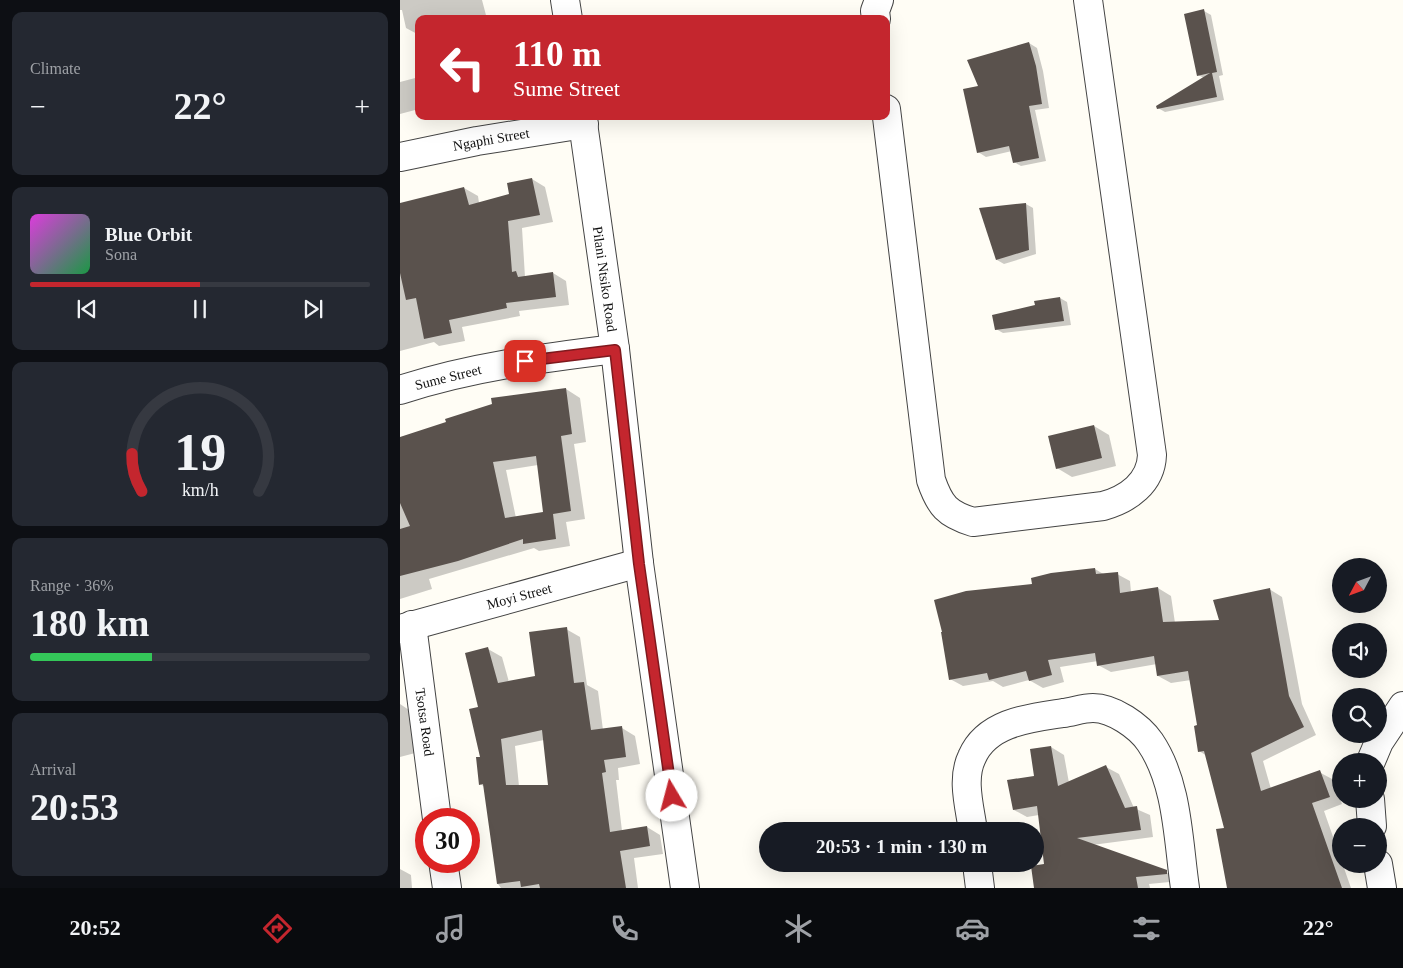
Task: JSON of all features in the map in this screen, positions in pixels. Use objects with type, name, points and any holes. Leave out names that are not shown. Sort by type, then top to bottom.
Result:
[{"type":"street","points":[[565,0],[567,15]]},
{"type":"street","points":[[876,15],[879,0]]},
{"type":"street","points":[[887,120],[931,480],[943,506],[956,517],[973,522],[1103,506],[1121,501],[1134,492],[1145,479],[1152,466],[1152,455],[1088,0]]},
{"type":"street","name":"Ngaphi Street","points":[[400,157],[583,120]]},
{"type":"street","name":"Pilani Ntsiko Road","points":[[583,120],[615,350],[639,564],[685,888]]},
{"type":"street","name":"Sume Street","points":[[400,390],[435,379],[495,365],[615,350]]},
{"type":"street","name":"Moyi Street","points":[[406,627],[639,564]]},
{"type":"street","name":"Tsotsa Road","points":[[406,627],[436,808]]},
{"type":"street","points":[[1374,753],[1379,742],[1403,706]]},
{"type":"street","points":[[972,822],[966,774],[979,745],[996,730],[1025,719],[1094,708],[1115,714],[1149,741],[1160,760],[1170,786],[1185,888]]},
{"type":"street","points":[[978,872],[980,888]]},
{"type":"street","points":[[445,873],[447,888]]},
{"type":"street","points":[[1380,873],[1382,888]]},
{"type":"building","points":[[1204,9],[1217,72],[1212,73],[1217,97],[1157,109],[1156,106],[1210,73],[1197,76],[1184,14]]},
{"type":"building","points":[[1029,42],[1036,66],[1042,104],[1029,106],[1039,158],[1013,163],[1009,146],[977,153],[963,89],[978,86],[967,60]]},
{"type":"building","points":[[532,178],[540,215],[508,221],[512,272],[516,271],[518,277],[553,272],[556,297],[506,303],[507,308],[449,320],[452,333],[424,339],[416,298],[406,300],[400,273],[400,203],[464,187],[469,205],[509,194],[507,183]]},
{"type":"building","points":[[1026,203],[1029,250],[996,260],[979,208]]},
{"type":"building","points":[[1060,297],[1064,321],[995,330],[992,315],[1035,305],[1034,301]]},
{"type":"building","points":[[566,388],[572,434],[561,436],[571,511],[553,514],[556,539],[523,544],[523,539],[458,561],[400,576],[400,529],[410,526],[400,503],[400,437],[446,422],[445,419],[492,404],[491,398]],"holes":[[[536,456],[543,512],[505,518],[493,462]]]},
{"type":"building","points":[[1094,425],[1102,458],[1056,469],[1048,436]]},
{"type":"building","points":[[1095,568],[1096,574],[1118,572],[1120,593],[1158,587],[1163,622],[1219,620],[1213,600],[1270,588],[1289,696],[1304,727],[1251,753],[1261,791],[1320,770],[1330,797],[1312,803],[1332,860],[1332,873],[1337,873],[1342,888],[1227,888],[1216,829],[1224,828],[1204,751],[1198,752],[1194,726],[1197,725],[1188,671],[1157,676],[1154,656],[1097,666],[1095,653],[1048,660],[1052,675],[1029,681],[1026,671],[989,680],[987,673],[949,680],[942,632],[934,600],[966,591],[1032,584],[1031,578],[1051,573]]},
{"type":"building","points":[[567,627],[574,683],[584,682],[591,730],[622,726],[626,757],[604,760],[606,772],[602,773],[610,832],[647,826],[650,846],[620,851],[626,888],[540,888],[539,884],[521,887],[520,881],[497,884],[483,784],[479,785],[476,757],[480,757],[469,709],[478,707],[465,653],[488,647],[498,683],[535,676],[529,632]],"holes":[[[542,730],[548,785],[506,785],[501,739]]]},
{"type":"building","points":[[1051,746],[1058,786],[1106,765],[1125,808],[1137,806],[1141,830],[1077,838],[1167,870],[1167,874],[1136,877],[1138,888],[1034,888],[1032,872],[1044,872],[1044,822],[1039,822],[1037,806],[1013,810],[1007,780],[1034,776],[1030,749]]},
{"type":"route","points":[[525,361],[615,350],[639,564],[672,796]]}]
